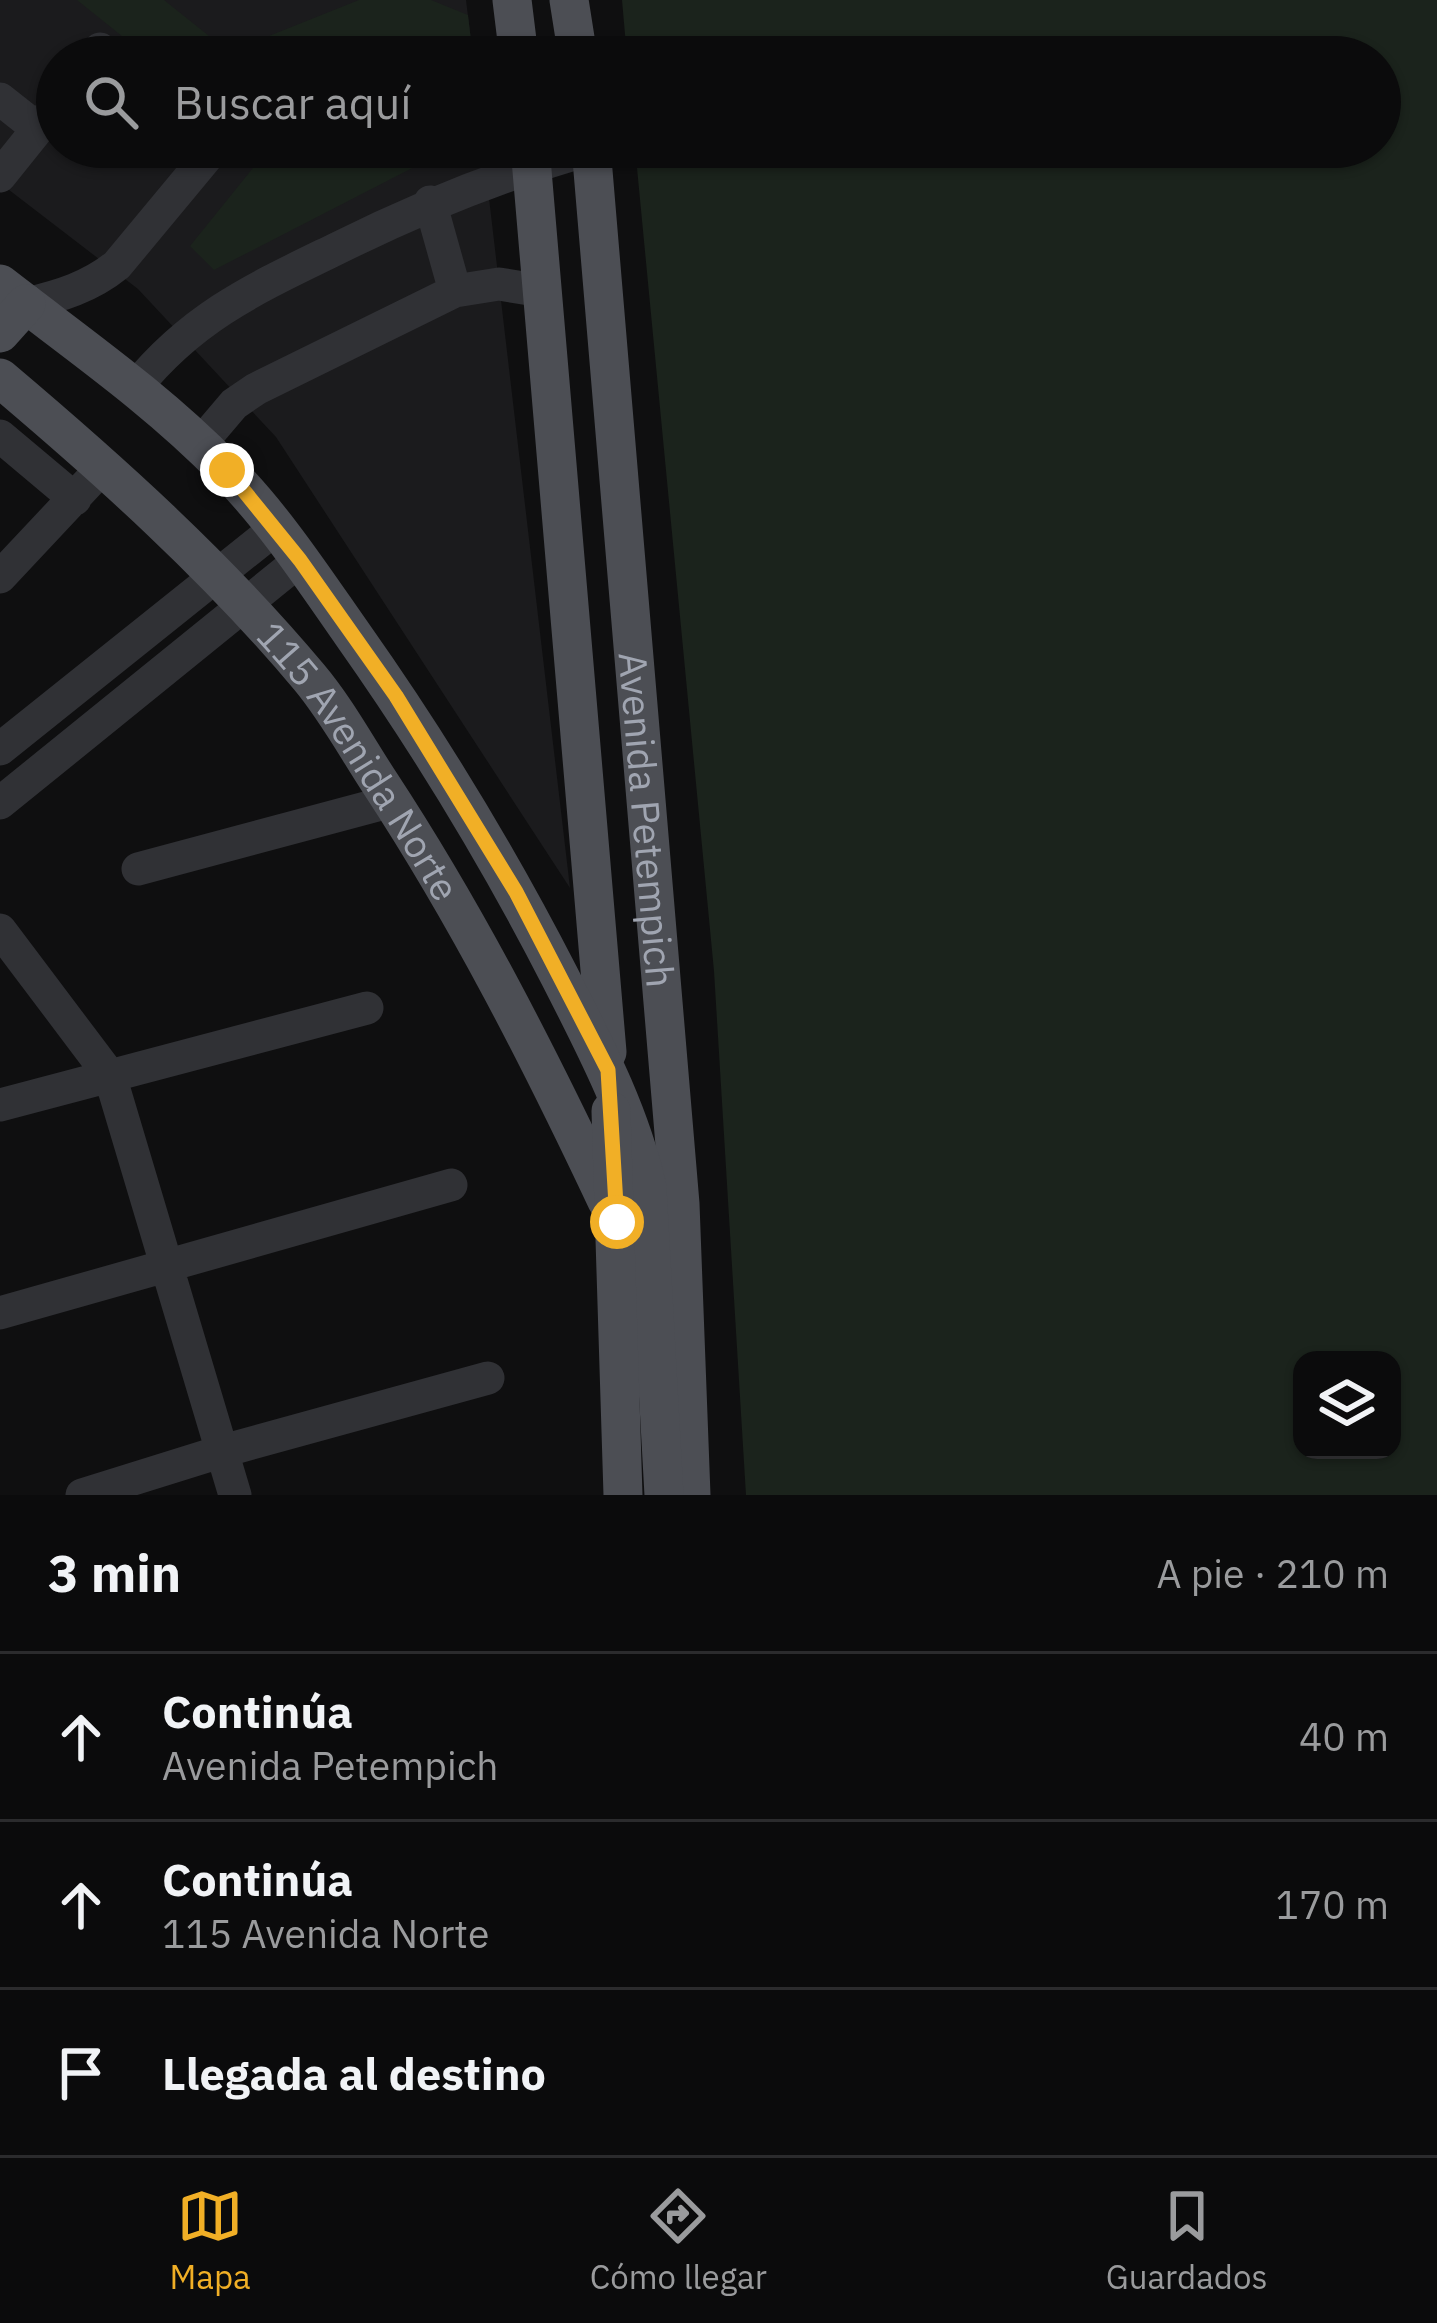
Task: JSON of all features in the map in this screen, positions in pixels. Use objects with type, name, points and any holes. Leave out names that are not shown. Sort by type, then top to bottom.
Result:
[{"type":"main road","points":[[512,0],[516,36]]},
{"type":"main road","points":[[569,0],[575,36]]},
{"type":"main road","name":"Avenida Petempich","points":[[532,168],[608,1070],[617,1222],[623,1495]]},
{"type":"main road","name":"Avenida Petempich","points":[[593,168],[680,1204],[691,1495]]},
{"type":"main road","name":"115 Avenida Norte","points":[[9,307],[135,388],[200,444],[300,560],[462,800],[516,892],[608,1070]]},
{"type":"main road","name":"115 Avenida Norte","points":[[0,378],[104,466],[218,576],[313,681],[459,907],[544,1068],[617,1222]]},
{"type":"main road","points":[[608,1070],[638,1147],[647,1187],[664,1495]]},
{"type":"street","points":[[0,99],[36,112]]},
{"type":"street","points":[[0,176],[36,132]]},
{"type":"street","points":[[9,307],[65,295],[100,278],[117,265],[198,168]]},
{"type":"street","points":[[135,388],[180,338],[230,301],[505,168]]},
{"type":"street","points":[[430,202],[454,291]]},
{"type":"street","points":[[200,444],[234,404],[256,389],[454,291],[499,284],[542,291]]},
{"type":"street","points":[[0,436],[75,499]]},
{"type":"street","points":[[0,577],[104,466]]},
{"type":"street","points":[[0,749],[275,529]]},
{"type":"street","points":[[0,803],[300,560]]},
{"type":"street","points":[[138,869],[392,801]]},
{"type":"street","points":[[0,929],[110,1076],[235,1495]]},
{"type":"street","points":[[0,1106],[367,1008]]},
{"type":"street","points":[[0,1313],[451,1185]]},
{"type":"street","points":[[82,1495],[223,1450],[488,1378]]},
{"type":"shaded area","points":[[0,0],[466,0],[470,36],[36,36],[36,168],[485,168],[570,888],[276,437],[138,289],[0,183]]},
{"type":"shaded area","points":[[77,0],[164,0],[209,36],[122,36]]},
{"type":"shaded area","points":[[359,0],[431,0],[468,15],[470,36],[269,36]]},
{"type":"shaded area","points":[[622,0],[1437,0],[1437,1495],[746,1495],[714,971],[637,168],[1401,168],[1401,36],[625,36]]},
{"type":"shaded area","points":[[253,168],[412,168],[214,270],[190,246]]},
{"type":"route","points":[[227,470],[300,560],[396,696],[516,892],[608,1070],[617,1222]]}]
